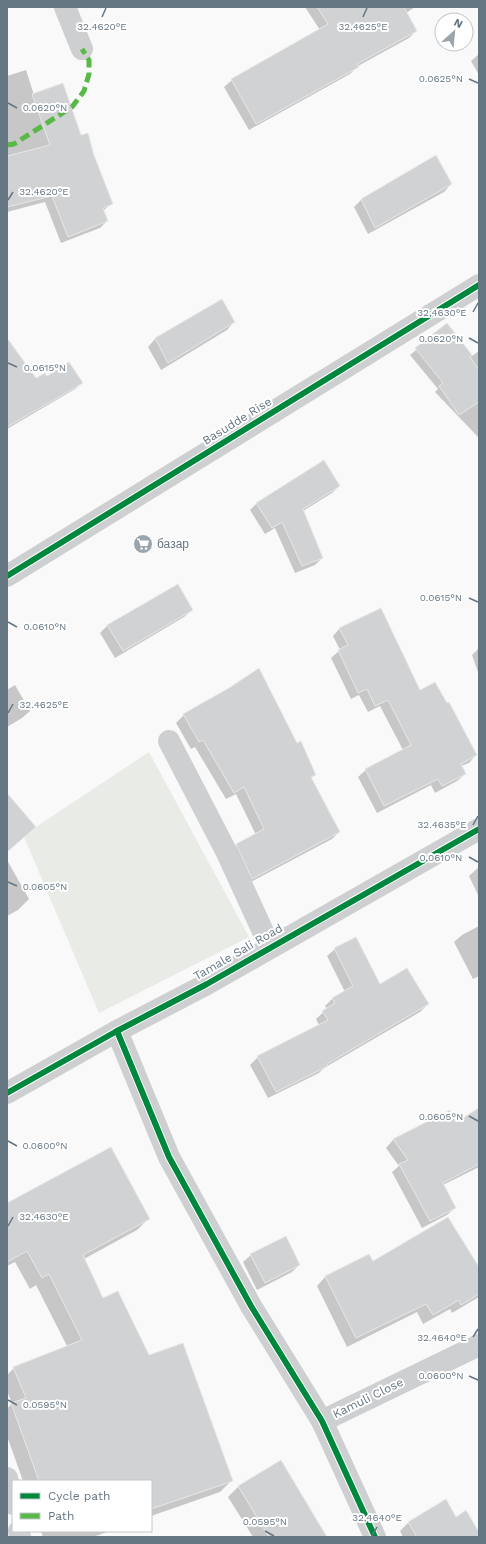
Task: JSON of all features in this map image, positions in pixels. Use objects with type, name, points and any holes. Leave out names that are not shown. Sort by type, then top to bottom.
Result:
[{"type":"street","points":[[65,7],[82,49]]},
{"type":"street","name":"Basudde Rise","points":[[7,576],[479,285]]},
{"type":"street","points":[[169,741],[227,853],[270,947]]},
{"type":"street","name":"Tamale Sali Road","points":[[7,1093],[117,1031],[206,984],[479,829]]},
{"type":"street","points":[[117,1031],[169,1157],[251,1306],[322,1421],[375,1537]]},
{"type":"street","name":"Kamuli Close","points":[[322,1421],[479,1345]]},
{"type":"street","points":[[7,1478],[12,1500]]},
{"type":"shaded area","points":[[149,752],[249,937],[99,1013],[24,837],[36,827]]},
{"type":"building","points":[[317,7],[404,7],[417,31],[357,64],[359,67],[256,124],[231,79],[328,24]]},
{"type":"building","points":[[63,83],[81,135],[88,133],[94,155],[113,204],[103,208],[108,221],[68,237],[52,196],[7,207],[7,156],[50,145],[32,94]]},
{"type":"building","points":[[436,155],[452,184],[375,228],[361,199]]},
{"type":"building","points":[[222,299],[235,322],[168,363],[155,338]]},
{"type":"building","points":[[447,323],[472,355],[470,357],[479,370],[479,402],[459,415],[439,386],[443,383],[415,348]]},
{"type":"building","points":[[7,338],[36,378],[45,373],[47,376],[69,362],[83,383],[7,427]]},
{"type":"building","points":[[324,460],[340,486],[303,509],[323,558],[302,566],[282,522],[272,528],[256,503]]},
{"type":"building","points":[[178,584],[193,610],[123,651],[107,625]]},
{"type":"building","points":[[381,608],[420,690],[435,682],[447,703],[449,702],[477,755],[461,764],[466,774],[442,786],[438,779],[384,806],[365,769],[411,745],[388,700],[375,706],[367,689],[358,693],[338,650],[348,645],[339,628]]},
{"type":"building","points":[[259,668],[297,743],[301,741],[316,775],[311,777],[340,832],[252,879],[236,844],[264,829],[244,787],[234,793],[203,740],[199,742],[183,714],[229,688]]},
{"type":"building","points":[[7,793],[36,827],[7,852]]},
{"type":"building","points":[[356,937],[380,984],[407,968],[429,1004],[327,1064],[328,1066],[276,1092],[257,1056],[328,1020],[322,1011],[335,1003],[332,998],[353,986],[334,948]]},
{"type":"building","points":[[479,1108],[479,1164],[443,1183],[456,1208],[430,1221],[399,1164],[408,1160],[393,1139],[450,1110],[456,1122]]},
{"type":"building","points":[[111,1147],[150,1219],[83,1255],[103,1298],[118,1291],[149,1355],[183,1343],[233,1481],[152,1509],[152,1480],[39,1480],[11,1403],[26,1398],[13,1367],[82,1340],[49,1274],[42,1278],[27,1251],[7,1262],[7,1203]]},
{"type":"building","points":[[448,1217],[479,1267],[479,1294],[461,1305],[459,1300],[433,1315],[426,1304],[356,1338],[325,1276],[369,1254],[373,1261]]},
{"type":"building","points":[[286,1236],[300,1265],[265,1283],[250,1254]]},
{"type":"building","points":[[281,1460],[327,1537],[269,1537],[238,1486]]},
{"type":"building","points":[[446,1499],[456,1517],[466,1510],[479,1532],[479,1537],[417,1537],[408,1522]]},
{"type":"marked path","points":[[7,145],[14,144],[72,107],[84,91],[89,74],[89,60],[82,49]]},
{"type":"cycle path","points":[[7,576],[479,285]]},
{"type":"cycle path","points":[[7,1093],[117,1031],[207,984],[479,829]]},
{"type":"cycle path","points":[[117,1031],[169,1157],[251,1306],[322,1421],[375,1537]]},
{"type":"place","name":"базар","points":[[143,544]]}]
